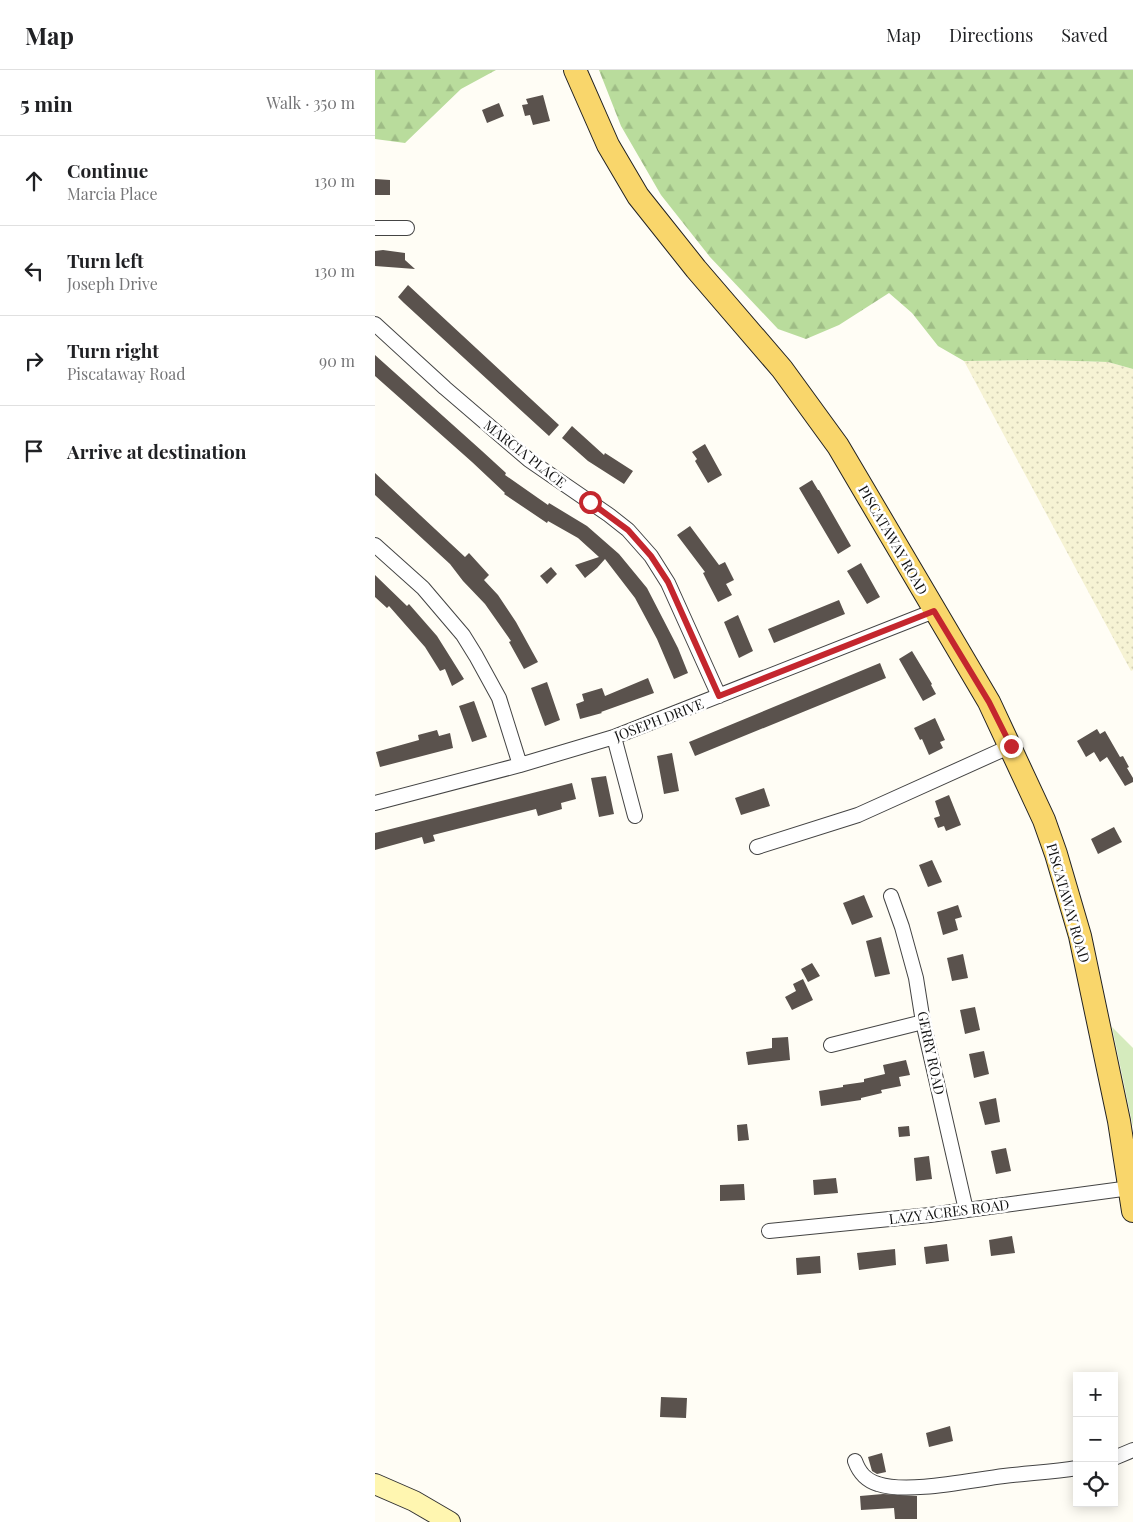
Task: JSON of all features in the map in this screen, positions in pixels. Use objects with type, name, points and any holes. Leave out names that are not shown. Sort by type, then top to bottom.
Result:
[{"type":"main road","name":"PISCATAWAY ROAD","points":[[575,70],[608,144],[639,196],[690,261],[782,369],[838,446],[989,702],[1011,746],[1056,854],[1080,936],[1119,1121],[1133,1211]]},
{"type":"street","points":[[375,228],[407,228]]},
{"type":"street","name":"MARCIA PLACE","points":[[375,324],[445,388],[529,460],[628,530],[651,556],[668,582],[719,696]]},
{"type":"street","points":[[375,545],[423,588],[463,635],[499,698],[520,765]]},
{"type":"street","name":"JOSEPH DRIVE","points":[[375,803],[520,765],[614,737],[934,611]]},
{"type":"street","points":[[614,737],[635,816]]},
{"type":"street","points":[[757,848],[858,815],[1011,746]]},
{"type":"street","name":"GERRY ROAD","points":[[891,896],[902,927],[915,978],[923,1022],[966,1210]]},
{"type":"street","points":[[831,1045],[923,1022]]},
{"type":"street","name":"LAZY ACRES ROAD","points":[[769,1231],[862,1223],[1130,1188]]},
{"type":"street","points":[[1118,1456],[1133,1450]]},
{"type":"street","points":[[855,1460],[859,1473],[868,1480],[888,1487],[931,1486],[1023,1473],[1073,1468]]},
{"type":"street","points":[[375,1484],[415,1501],[450,1522]]},
{"type":"shaded area","points":[[1045,360],[1108,362],[1133,369],[1133,670],[1131,671],[964,361]]},
{"type":"green space","points":[[375,70],[496,70],[461,89],[405,143],[375,139]]},
{"type":"green space","points":[[599,70],[1133,70],[1133,369],[1108,362],[1045,360],[964,361],[938,346],[912,313],[889,293],[839,325],[806,339],[778,329],[710,257],[661,195],[621,126]]},
{"type":"green space","points":[[1112,1027],[1133,1048],[1133,1127]]},
{"type":"building","points":[[543,95],[550,121],[533,125],[530,115],[525,116],[522,105],[528,104],[526,99]]},
{"type":"building","points":[[499,103],[504,116],[487,123],[482,110]]},
{"type":"building","points":[[375,179],[390,180],[390,195],[375,195]]},
{"type":"building","points":[[383,250],[405,253],[405,260],[415,269],[375,266],[375,251]]},
{"type":"building","points":[[408,285],[559,425],[549,436],[398,297]]},
{"type":"building","points":[[375,355],[506,473],[505,475],[548,505],[549,503],[587,526],[619,554],[647,588],[678,648],[688,673],[674,679],[657,639],[635,598],[605,559],[585,578],[575,565],[599,557],[578,538],[548,521],[547,523],[504,494],[472,462],[375,376]]},
{"type":"building","points":[[572,426],[604,455],[605,453],[633,471],[624,484],[588,461],[562,438]]},
{"type":"building","points":[[705,444],[722,475],[708,483],[692,452]]},
{"type":"building","points":[[375,473],[465,557],[469,553],[489,575],[484,580],[498,595],[516,622],[538,662],[524,669],[509,642],[511,641],[485,604],[450,564],[375,495]]},
{"type":"building","points":[[812,480],[851,546],[838,554],[799,488]]},
{"type":"building","points":[[690,526],[719,565],[725,562],[734,580],[726,584],[732,595],[718,602],[703,573],[705,572],[677,535]]},
{"type":"building","points":[[861,563],[880,597],[867,604],[847,571]]},
{"type":"building","points":[[551,567],[557,574],[547,584],[540,576]]},
{"type":"building","points":[[375,575],[407,606],[409,604],[437,636],[464,679],[452,686],[445,669],[440,671],[425,647],[389,606],[387,608],[375,597]]},
{"type":"building","points":[[839,600],[845,614],[774,643],[768,629]]},
{"type":"building","points":[[738,615],[753,651],[739,658],[724,622]]},
{"type":"building","points":[[912,651],[936,694],[923,701],[899,659]]},
{"type":"building","points":[[880,663],[886,678],[695,756],[689,742]]},
{"type":"building","points":[[648,678],[654,693],[602,713],[580,719],[576,704],[584,701],[582,694],[602,688],[605,696]]},
{"type":"building","points":[[547,682],[560,720],[545,726],[531,688]]},
{"type":"building","points":[[474,701],[487,737],[472,742],[459,706]]},
{"type":"building","points":[[935,718],[945,740],[940,742],[943,748],[929,755],[922,739],[920,740],[914,728]]},
{"type":"building","points":[[1097,729],[1100,734],[1105,731],[1120,757],[1123,756],[1129,767],[1127,768],[1133,778],[1133,782],[1125,786],[1107,757],[1100,762],[1094,752],[1086,757],[1077,741]]},
{"type":"building","points":[[437,730],[439,736],[450,733],[453,748],[380,767],[376,752],[419,740],[418,735]]},
{"type":"building","points":[[672,753],[679,791],[664,794],[657,756]]},
{"type":"building","points":[[606,776],[614,814],[599,817],[591,778]]},
{"type":"building","points":[[572,783],[576,799],[561,803],[562,809],[538,816],[536,809],[433,835],[435,841],[424,844],[422,837],[375,850],[375,833]]},
{"type":"building","points":[[764,788],[770,806],[741,815],[735,798]]},
{"type":"building","points":[[949,795],[961,825],[946,831],[944,826],[938,828],[934,818],[940,816],[935,801]]},
{"type":"building","points":[[1114,827],[1122,842],[1098,854],[1091,839]]},
{"type":"building","points":[[932,860],[942,882],[928,887],[919,865]]},
{"type":"building","points":[[864,895],[873,917],[852,925],[843,903]]},
{"type":"building","points":[[958,905],[962,917],[955,919],[958,930],[943,935],[937,912]]},
{"type":"building","points":[[881,937],[890,974],[875,977],[866,941]]},
{"type":"building","points":[[963,954],[968,978],[952,981],[947,958]]},
{"type":"building","points":[[812,963],[820,976],[808,982],[801,969]]},
{"type":"building","points":[[803,979],[813,1000],[792,1010],[785,997],[796,991],[793,984]]},
{"type":"building","points":[[975,1007],[980,1030],[965,1034],[960,1010]]},
{"type":"building","points":[[788,1037],[790,1060],[748,1065],[746,1052],[772,1048],[772,1038]]},
{"type":"building","points":[[984,1051],[989,1074],[974,1078],[969,1054]]},
{"type":"building","points":[[906,1060],[910,1075],[899,1077],[901,1086],[881,1090],[882,1093],[861,1098],[861,1100],[821,1106],[819,1091],[864,1082],[864,1079],[885,1074],[883,1065]]},
{"type":"building","points":[[996,1098],[1000,1122],[985,1125],[979,1102]]},
{"type":"building","points":[[747,1124],[749,1140],[738,1141],[737,1125]]},
{"type":"building","points":[[909,1126],[910,1136],[899,1137],[898,1127]]},
{"type":"building","points":[[1006,1148],[1011,1171],[996,1174],[991,1151]]},
{"type":"building","points":[[929,1156],[932,1179],[916,1181],[914,1158]]},
{"type":"building","points":[[836,1178],[838,1193],[814,1195],[813,1180]]},
{"type":"building","points":[[744,1184],[745,1200],[720,1201],[720,1185]]},
{"type":"building","points":[[1012,1236],[1015,1253],[991,1256],[989,1240]]},
{"type":"building","points":[[947,1244],[949,1261],[926,1264],[924,1247]]},
{"type":"building","points":[[895,1249],[896,1265],[859,1270],[857,1253]]},
{"type":"building","points":[[820,1256],[821,1273],[797,1275],[796,1258]]},
{"type":"building","points":[[661,1397],[687,1398],[686,1418],[660,1417]]},
{"type":"building","points":[[950,1426],[953,1441],[929,1447],[926,1433]]},
{"type":"building","points":[[882,1453],[886,1472],[877,1474],[872,1471],[868,1457]]},
{"type":"building","points":[[883,1494],[917,1496],[917,1519],[895,1519],[894,1508],[861,1510],[860,1496]]},
{"type":"route","points":[[590,502],[628,530],[651,556],[668,582],[719,696],[934,611],[969,666],[1011,746]]}]
